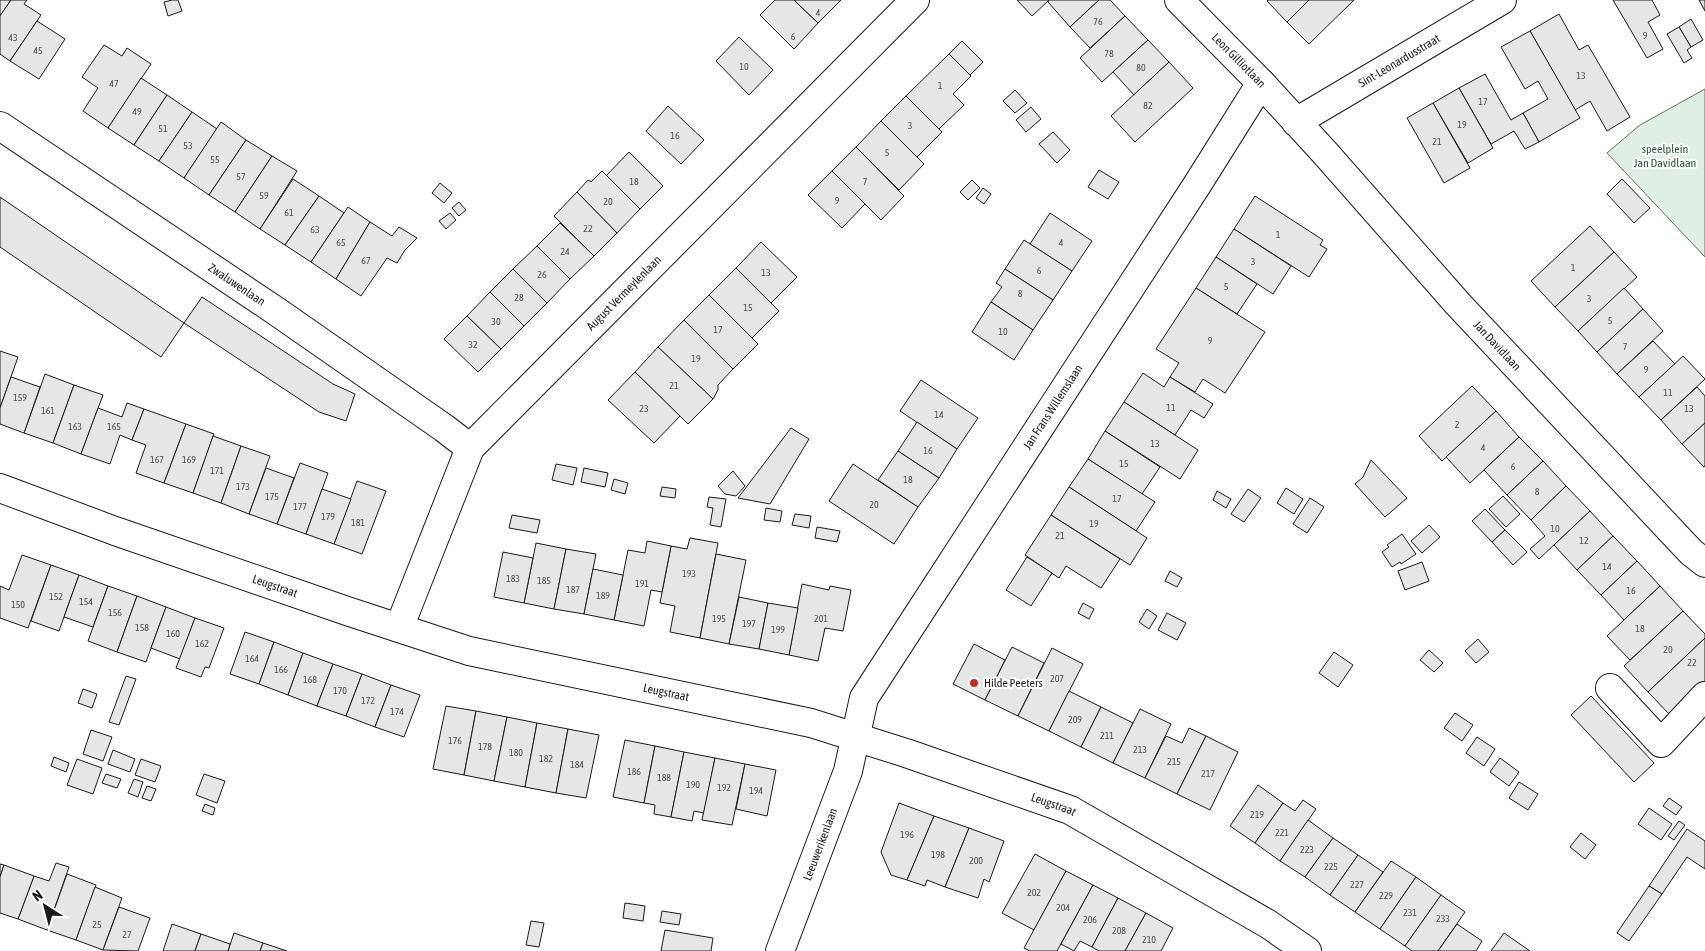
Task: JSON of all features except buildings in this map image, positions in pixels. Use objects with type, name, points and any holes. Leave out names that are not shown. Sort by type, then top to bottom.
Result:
[{"type":"street","name":"August Vermeylenlaan","points":[[399,628],[470,448],[915,0]]},
{"type":"street","name":"Leon Gilliotlaan","points":[[1179,0],[1261,83],[1296,122]]},
{"type":"street","name":"Sint-Leonardusstraat","points":[[1296,122],[1502,0]]},
{"type":"street","name":"Jan Frans Willemslaan","points":[[855,736],[864,698],[1261,83]]},
{"type":"street","name":"Jan Davidlaan","points":[[1296,122],[1458,304],[1691,552],[1705,563]]},
{"type":"street","name":"Zwaluwenlaan","points":[[0,126],[276,311],[470,448]]},
{"type":"street","name":"Leugstraat","points":[[0,488],[115,531],[469,651],[811,723],[855,736],[1070,810],[1268,924],[1307,951]]},
{"type":"street","points":[[1610,688],[1661,743],[1705,696]]},
{"type":"street","name":"Leeuwerikenlaan","points":[[780,951],[848,771],[855,736]]},
{"type":"green space","name":"speelplein Jan Davidlaan","points":[[1705,89],[1705,257],[1607,153],[1640,125]]},
{"type":"place","name":"Hilde Peeters","points":[[974,683]]}]
